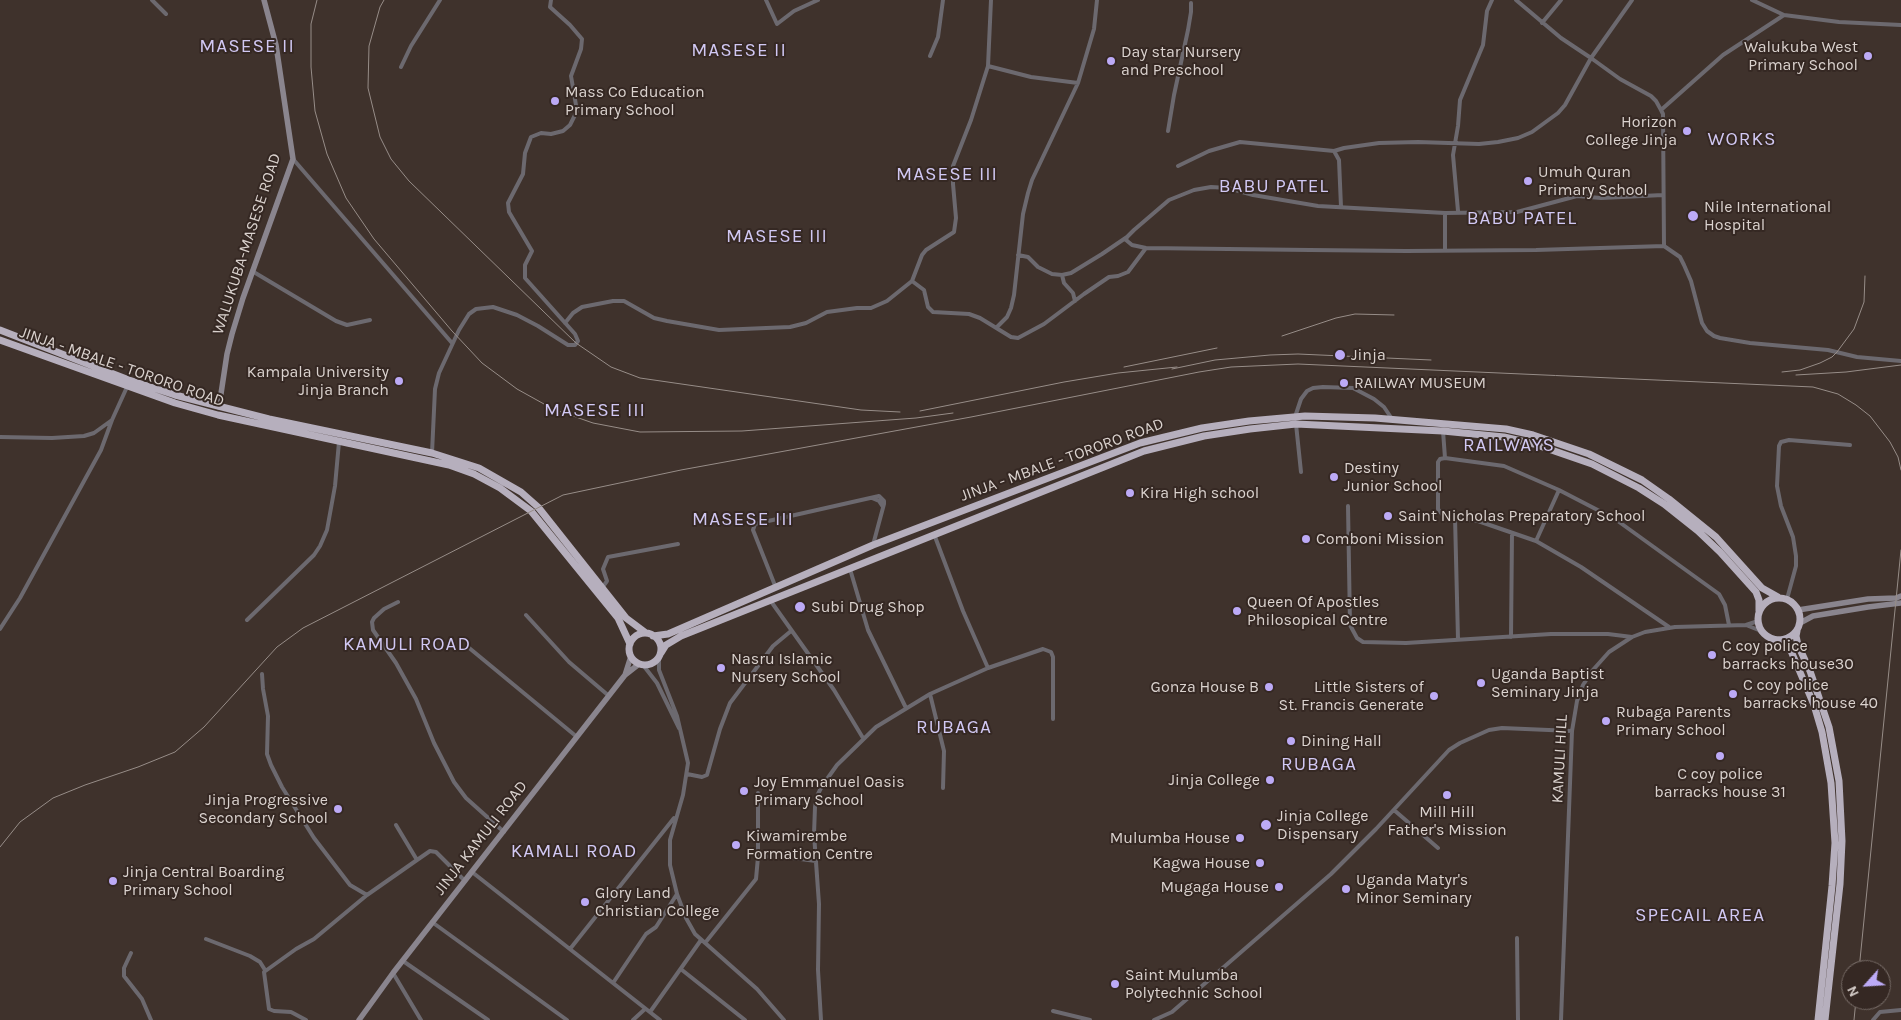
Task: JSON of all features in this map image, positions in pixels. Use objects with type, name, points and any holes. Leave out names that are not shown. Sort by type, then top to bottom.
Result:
[{"type":"highway","name":"JINJA - MBALE - TORORO ROAD","points":[[0,330],[129,380],[219,408],[432,453],[478,468],[521,492],[538,507],[626,618],[646,633]]},
{"type":"highway","name":"JINJA - MBALE - TORORO ROAD","points":[[0,340],[127,387],[218,415],[449,465],[474,474],[500,488],[531,511],[618,618],[630,644]]},
{"type":"highway","name":"JINJA - MBALE - TORORO ROAD","points":[[654,636],[668,634],[873,545],[1140,443],[1202,428],[1249,421],[1392,419],[1506,429],[1561,444],[1616,466],[1642,480],[1692,516],[1728,550],[1762,588],[1778,597]]},
{"type":"highway","name":"JINJA - MBALE - TORORO ROAD","points":[[660,656],[666,645],[681,636],[1144,451],[1204,436],[1296,421],[1504,437],[1534,444],[1592,464],[1639,488],[1682,518],[1720,552],[1756,592],[1759,600],[1759,612]]},
{"type":"highway","points":[[1818,1020],[1835,843],[1831,783],[1822,732],[1814,705],[1791,651],[1780,640],[1766,636],[1761,631],[1758,621],[1759,612],[1764,603],[1778,597],[1787,599],[1798,610],[1796,636],[1798,645],[1816,686],[1829,728],[1839,782],[1842,841],[1840,884],[1825,1020]]},
{"type":"highway","points":[[1780,640],[1792,636],[1798,627]]},
{"type":"highway","points":[[646,633],[654,636],[660,643],[660,656],[649,665],[641,665],[631,656],[630,644],[639,634],[646,633]]},
{"type":"street","points":[[152,0],[166,14]]},
{"type":"street","name":"WALUKUBA-MASESE ROAD","points":[[219,408],[228,347],[252,271],[292,159],[276,45],[264,0]]},
{"type":"street","points":[[401,67],[411,46],[440,0]]},
{"type":"street","points":[[432,453],[435,389],[439,373],[452,343],[469,314],[476,309],[493,307],[516,315],[552,333],[568,345],[575,344],[578,338],[526,278],[525,265],[532,250],[509,212],[508,203],[523,174],[525,153],[531,137],[541,133],[558,134],[570,125],[577,110],[571,76],[582,50],[582,39],[570,25],[550,8],[551,0]]},
{"type":"street","points":[[766,0],[776,24],[794,11],[818,0]]},
{"type":"street","points":[[930,56],[938,37],[943,0]]},
{"type":"street","points":[[565,323],[573,313],[582,307],[613,301],[624,302],[654,318],[719,330],[790,327],[806,324],[827,312],[879,306],[912,281],[922,255],[926,250],[954,232],[956,218],[953,166],[971,120],[988,66],[992,0]]},
{"type":"street","points":[[997,327],[1007,317],[1011,308],[1023,214],[1032,180],[1078,83],[1094,28],[1097,0]]},
{"type":"street","points":[[1458,211],[1453,155],[1460,100],[1483,45],[1487,11],[1492,0]]},
{"type":"street","points":[[1516,0],[1561,38],[1620,79],[1656,100],[1663,114],[1664,246]]},
{"type":"street","points":[[1542,22],[1561,0]]},
{"type":"street","points":[[1178,166],[1209,151],[1240,142],[1334,151],[1379,143],[1418,142],[1455,144],[1498,142],[1532,132],[1548,122],[1565,105],[1591,58],[1632,0]]},
{"type":"street","points":[[1752,0],[1784,15],[1839,22],[1901,25]]},
{"type":"street","points":[[1168,132],[1188,30],[1191,3]]},
{"type":"street","points":[[1661,110],[1724,55],[1784,15]]},
{"type":"street","points":[[988,66],[1031,77],[1078,83]]},
{"type":"street","points":[[1334,151],[1339,160],[1341,207]]},
{"type":"street","points":[[292,159],[452,343]]},
{"type":"street","points":[[1018,255],[1028,257],[1038,266],[1052,274],[1062,275],[1071,272],[1119,244],[1169,200],[1194,190],[1211,187],[1228,188],[1252,195],[1296,203],[1445,213],[1458,211],[1517,212],[1571,196],[1602,198],[1663,195]]},
{"type":"street","points":[[1444,250],[1445,213]]},
{"type":"street","points":[[1127,237],[1127,241],[1132,245]]},
{"type":"street","points":[[1119,244],[1146,248],[1444,250],[1664,246],[1680,258],[1684,265],[1691,281],[1702,323],[1707,331],[1714,336],[1750,343],[1828,350],[1857,357],[1901,360]]},
{"type":"street","points":[[912,281],[924,290],[928,307],[934,312],[969,314],[997,327],[1011,337],[1020,338],[1044,324],[1109,278],[1128,272],[1146,248]]},
{"type":"street","points":[[252,271],[324,314],[347,325],[370,320]]},
{"type":"street","points":[[1062,275],[1064,283],[1073,293],[1075,301]]},
{"type":"street","points":[[0,629],[20,598],[101,450],[127,387]]},
{"type":"street","points":[[1301,472],[1296,421],[1301,399],[1307,391],[1323,387],[1353,388],[1374,399],[1384,407],[1392,419]]},
{"type":"street","points":[[0,437],[52,438],[84,436],[104,428],[112,420]]},
{"type":"street","points":[[1443,431],[1446,458]]},
{"type":"street","points":[[1787,599],[1796,566],[1796,556],[1793,537],[1781,506],[1777,486],[1779,446],[1781,442],[1790,440],[1850,445]]},
{"type":"street","points":[[247,620],[314,555],[320,546],[327,530],[335,486],[339,442]]},
{"type":"street","points":[[1669,628],[1581,567],[1536,541],[1478,521],[1442,514],[1438,509],[1438,462],[1442,458],[1446,458],[1497,464],[1532,477],[1615,519],[1706,584],[1723,599],[1729,625]]},
{"type":"street","points":[[1536,541],[1559,490]]},
{"type":"street","points":[[776,588],[753,530],[753,525],[879,496],[884,500],[884,507],[873,545]]},
{"type":"street","points":[[1348,506],[1350,626],[1357,638],[1363,642],[1406,643],[1458,639],[1598,634],[1632,637]]},
{"type":"street","points":[[1455,517],[1458,639]]},
{"type":"street","points":[[1511,637],[1512,533]]},
{"type":"street","points":[[934,534],[963,611],[988,668]]},
{"type":"street","points":[[602,588],[607,581],[603,569],[608,557],[678,544]]},
{"type":"street","points":[[850,568],[868,630],[906,708]]},
{"type":"street","points":[[1798,610],[1901,596]]},
{"type":"street","points":[[770,600],[834,690],[863,738]]},
{"type":"street","points":[[398,602],[384,609],[374,618],[373,630],[396,663],[411,690],[434,743],[454,782],[466,798],[504,832]]},
{"type":"street","points":[[1798,627],[1814,616],[1901,603]]},
{"type":"street","points":[[526,614],[569,662],[609,696]]},
{"type":"street","name":"KAMULI HILL","points":[[1561,1020],[1572,731],[1577,701],[1583,685],[1592,671],[1609,652],[1632,637],[1645,632],[1669,628],[1746,625],[1758,621]]},
{"type":"street","name":"KAMULI HILL","points":[[1746,625],[1761,631]]},
{"type":"street","points":[[687,774],[702,777],[707,775],[730,702],[773,646],[791,631]]},
{"type":"street","points":[[468,647],[577,737]]},
{"type":"street","points":[[821,1020],[814,819],[817,796],[838,765],[876,727],[930,694],[988,668],[1043,649],[1048,650],[1053,657],[1053,718]]},
{"type":"street","name":"JINJA KAMULI ROAD","points":[[359,1020],[432,922],[625,675],[631,656]]},
{"type":"street","points":[[660,656],[659,670],[677,716],[686,753],[687,774],[683,796],[670,840],[670,865],[677,894],[691,927],[703,942],[752,984],[784,1020]]},
{"type":"street","points":[[641,665],[657,683],[681,732]]},
{"type":"street","name":"JINJA KAMULI ROAD","points":[[625,675],[641,665]]},
{"type":"street","points":[[262,674],[268,716],[267,754],[271,765],[282,787],[314,838],[350,885],[367,895]]},
{"type":"street","points":[[930,694],[944,751],[943,788]]},
{"type":"street","points":[[1154,1020],[1172,1012],[1331,874],[1394,810],[1448,750],[1488,730],[1502,728],[1572,731]]},
{"type":"street","points":[[650,1012],[703,942],[756,879],[758,873],[758,793]]},
{"type":"street","points":[[1394,810],[1438,848]]},
{"type":"street","points":[[570,949],[676,815]]},
{"type":"street","points":[[396,825],[417,860]]},
{"type":"street","points":[[265,970],[314,939],[367,895],[430,851],[436,852],[465,880]]},
{"type":"street","points":[[758,857],[776,856],[816,861]]},
{"type":"street","points":[[472,872],[660,1020]]},
{"type":"street","points":[[613,983],[646,934],[656,927],[677,894]]},
{"type":"street","points":[[432,922],[567,1020]]},
{"type":"street","points":[[1517,938],[1518,1020]]},
{"type":"street","points":[[206,939],[250,956],[260,962],[265,970],[269,1009],[274,1012],[291,1012],[306,1020]]},
{"type":"street","points":[[131,952],[124,968],[124,976],[142,999],[151,1020]]},
{"type":"street","points":[[403,961],[488,1020]]},
{"type":"street","points":[[682,970],[745,1020]]},
{"type":"street","points":[[393,973],[421,1020]]},
{"type":"street","points":[[632,1020],[646,1009]]},
{"type":"street","points":[[1873,1020],[1876,1015],[1884,1011],[1901,1010]]},
{"type":"street","points":[[1053,1011],[1090,1020]]},
{"type":"railway","points":[[317,0],[311,24],[311,67],[315,111],[327,154],[346,198],[374,239],[452,331],[482,363],[517,389],[553,409],[593,423],[640,432],[742,431],[916,418],[953,413]]},
{"type":"railway","points":[[384,0],[380,7],[369,46],[368,88],[380,137],[391,159],[409,181],[576,343],[611,367],[640,378],[861,410],[900,412]]},
{"type":"railway","points":[[1782,372],[1800,370],[1820,363],[1837,352],[1854,329],[1864,302],[1865,276]]},
{"type":"railway","points":[[1282,336],[1336,318],[1355,314],[1394,315]]},
{"type":"railway","points":[[1124,367],[1217,348]]},
{"type":"railway","points":[[1172,369],[1215,360],[1298,354],[1431,360]]},
{"type":"railway","points":[[0,847],[20,822],[53,798],[175,752],[204,727],[277,647],[303,628],[563,495],[681,470],[971,417],[1199,372],[1231,367],[1298,364],[1813,387],[1838,394],[1870,416],[1890,442],[1898,457],[1901,470]]},
{"type":"railway","points":[[1796,375],[1846,372],[1901,365]]},
{"type":"railway","points":[[920,411],[1064,382],[1118,373],[1177,367]]},
{"type":"railway","points":[[1860,960],[1901,550]]},
{"type":"railway","points":[[1854,1020],[1855,1010]]},
{"type":"place","name":"Walukuba West Primary School","points":[[1868,56]]},
{"type":"place","name":"Day star Nursery and Preschool","points":[[1111,61]]},
{"type":"place","name":"Mass Co Education Primary School","points":[[555,101]]},
{"type":"place","name":"Horizon College Jinja","points":[[1687,131]]},
{"type":"place","name":"Umuh Quran Primary School","points":[[1528,181]]},
{"type":"place","name":"Nile International Hospital","points":[[1693,216]]},
{"type":"place","name":"Jinja","points":[[1340,355]]},
{"type":"place","name":"Kampala University Jinja Branch","points":[[399,381]]},
{"type":"place","name":"RAILWAY MUSEUM","points":[[1344,383]]},
{"type":"place","name":"Destiny Junior School","points":[[1334,477]]},
{"type":"place","name":"Kira High school","points":[[1130,493]]},
{"type":"place","name":"Saint Nicholas Preparatory School","points":[[1388,516]]},
{"type":"place","name":"Comboni Mission","points":[[1306,539]]},
{"type":"place","name":"Subi Drug Shop","points":[[800,607]]},
{"type":"place","name":"Queen Of Apostles Philosopical Centre","points":[[1237,611]]},
{"type":"place","name":"C coy police barracks house30","points":[[1712,655]]},
{"type":"place","name":"Nasru Islamic Nursery School","points":[[721,668]]},
{"type":"place","name":"Uganda Baptist Seminary Jinja","points":[[1481,683]]},
{"type":"place","name":"Gonza House B","points":[[1269,687]]},
{"type":"place","name":"C coy police barracks house 40","points":[[1733,694]]},
{"type":"place","name":"Little Sisters of St. Francis Generate","points":[[1434,696]]},
{"type":"place","name":"Rubaga Parents Primary School","points":[[1606,721]]},
{"type":"place","name":"Dining Hall","points":[[1291,741]]},
{"type":"place","name":"C coy police barracks house 31","points":[[1720,756]]},
{"type":"place","name":"Jinja College","points":[[1270,780]]},
{"type":"place","name":"Joy Emmanuel Oasis Primary School","points":[[744,791]]},
{"type":"place","name":"Mill Hill Father's Mission","points":[[1447,795]]},
{"type":"place","name":"Jinja Progressive Secondary School","points":[[338,809]]},
{"type":"place","name":"Jinja College Dispensary","points":[[1266,825]]},
{"type":"place","name":"Mulumba House","points":[[1240,838]]},
{"type":"place","name":"Kiwamirembe Formation Centre","points":[[736,845]]},
{"type":"place","name":"Kagwa House","points":[[1260,863]]},
{"type":"place","name":"Jinja Central Boarding Primary School","points":[[113,881]]},
{"type":"place","name":"Mugaga House","points":[[1279,887]]},
{"type":"place","name":"Uganda Matyr's Minor Seminary","points":[[1346,889]]},
{"type":"place","name":"Glory Land Christian College","points":[[585,902]]},
{"type":"place","name":"Saint Mulumba Polytechnic School","points":[[1115,984]]},
{"type":"district","name":"MASESE II","points":[[247,47]]},
{"type":"district","name":"MASESE II","points":[[739,51]]},
{"type":"district","name":"WORKS","points":[[1742,140]]},
{"type":"district","name":"MASESE III","points":[[947,175]]},
{"type":"district","name":"BABU PATEL","points":[[1274,187]]},
{"type":"district","name":"BABU PATEL","points":[[1522,219]]},
{"type":"district","name":"MASESE III","points":[[777,237]]},
{"type":"district","name":"MASESE III","points":[[595,411]]},
{"type":"district","name":"RAILWAYS","points":[[1509,446]]},
{"type":"district","name":"MASESE III","points":[[743,520]]},
{"type":"district","name":"KAMULI ROAD","points":[[407,645]]},
{"type":"district","name":"RUBAGA","points":[[954,728]]},
{"type":"district","name":"RUBAGA","points":[[1319,765]]},
{"type":"district","name":"KAMALI ROAD","points":[[574,852]]},
{"type":"district","name":"SPECAIL AREA","points":[[1700,916]]}]
